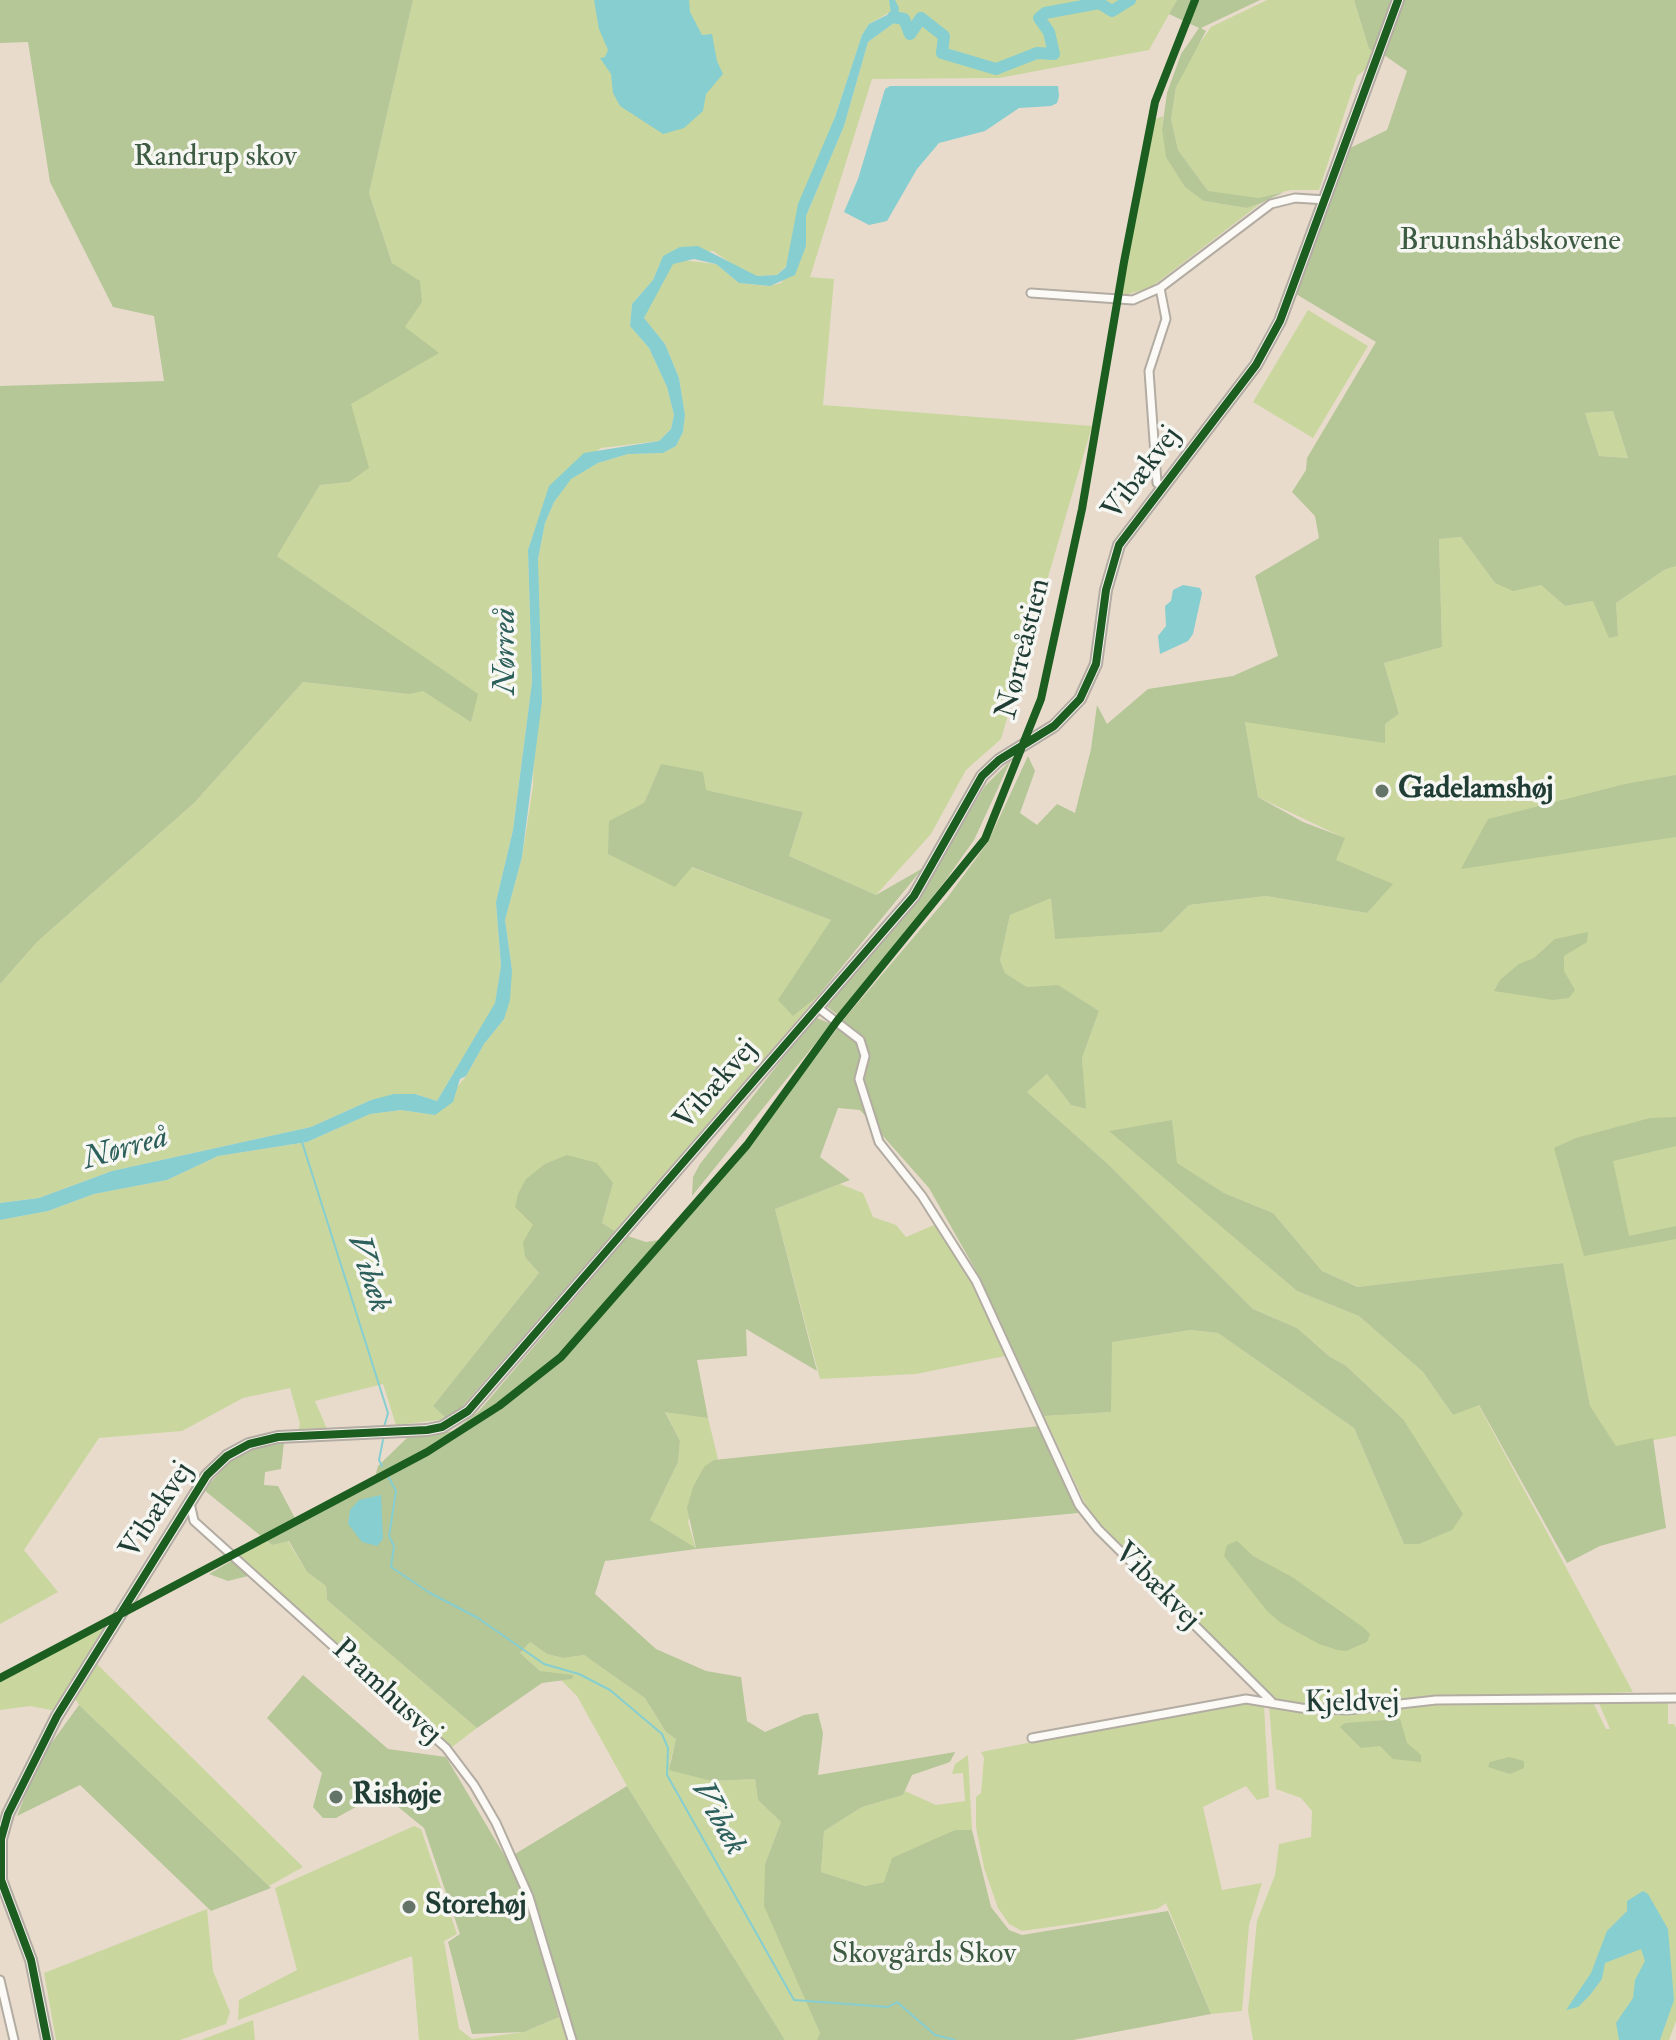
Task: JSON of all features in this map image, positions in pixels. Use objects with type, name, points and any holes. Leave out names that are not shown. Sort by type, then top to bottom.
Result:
[{"type":"street","name":"Vibækvej","points":[[47,2040],[31,1960],[1,1880],[1,1839],[27,1772],[57,1716],[207,1475],[227,1456],[249,1444],[278,1437],[427,1430],[457,1420],[914,896],[982,776],[999,760],[1054,726],[1080,699],[1096,664],[1110,569],[1119,545],[1256,365],[1280,321],[1398,0]]},
{"type":"street","points":[[1031,293],[1133,300],[1160,288],[1271,204],[1295,198],[1326,200]]},
{"type":"street","name":"Vibækvej","points":[[1160,288],[1166,319],[1149,371],[1157,483],[1163,487]]},
{"type":"street","name":"Vibækvej","points":[[817,1007],[860,1040],[865,1056],[859,1079],[879,1142],[922,1196],[976,1281],[1079,1505],[1098,1529],[1271,1701]]},
{"type":"street","points":[[176,1525],[194,1521],[190,1501]]},
{"type":"street","name":"Pramhusvej","points":[[194,1521],[446,1748],[474,1785],[496,1823],[529,1897],[572,2040]]},
{"type":"street","name":"Kjeldvej","points":[[1032,1738],[1221,1701],[1271,1701],[1301,1708],[1347,1710],[1436,1700],[1676,1698]]},
{"type":"street","points":[[0,1980],[14,2040]]},
{"type":"green space","name":"Randrup skov","points":[[0,0],[413,0],[369,193],[392,263],[420,281],[422,302],[405,327],[439,353],[351,404],[369,468],[349,482],[320,485],[277,556],[478,694],[471,722],[423,691],[409,694],[303,682],[194,803],[37,942],[0,984],[0,386],[164,381],[154,316],[113,307],[50,182],[28,42],[0,43]]},
{"type":"green space","points":[[413,0],[889,0],[892,11],[869,24],[862,35],[786,266],[777,275],[757,276],[745,273],[713,251],[663,256],[653,280],[632,304],[630,326],[649,348],[667,387],[674,415],[671,429],[659,441],[601,448],[549,487],[528,550],[532,682],[513,830],[496,902],[501,966],[495,1004],[437,1101],[415,1094],[371,1100],[311,1127],[112,1171],[39,1198],[0,1203],[0,984],[37,942],[194,803],[303,682],[409,694],[423,690],[471,721],[477,694],[277,556],[320,485],[349,482],[351,404],[422,302],[392,263],[369,193]]},
{"type":"green space","points":[[895,0],[1177,0],[1149,50],[999,78],[872,79],[810,277],[834,279],[823,405],[1092,426],[1001,739],[966,770],[931,834],[876,895],[789,856],[803,812],[705,790],[661,764],[644,803],[675,886],[691,867],[831,920],[793,1015],[818,996],[615,1231],[602,1223],[613,1183],[533,1225],[525,1257],[539,1273],[433,1406],[447,1419],[396,1425],[383,1384],[315,1401],[327,1429],[298,1431],[300,1424],[290,1388],[243,1398],[182,1431],[99,1438],[24,1550],[58,1592],[0,1624],[0,1220],[48,1211],[94,1194],[167,1180],[218,1156],[307,1142],[370,1114],[401,1110],[435,1115],[466,1076],[484,1044],[504,1019],[512,970],[505,920],[522,857],[533,786],[538,559],[545,523],[554,502],[570,479],[598,463],[628,454],[663,453],[676,446],[683,432],[685,415],[679,378],[665,344],[644,319],[646,312],[673,263],[682,260],[716,264],[739,283],[769,286],[781,283],[806,246],[806,216],[844,126],[868,42],[898,20]]},
{"type":"green space","points":[[1177,0],[1260,0],[1201,28],[1206,31],[1176,87],[1171,119],[1178,150],[1208,191],[1258,198],[1284,192],[1247,208],[1204,201],[1185,187],[1166,157],[1162,129],[1167,93],[1181,54],[1199,28],[1169,14]]},
{"type":"green space","points":[[1267,0],[1354,0],[1369,49],[1373,51],[1366,69],[1357,76],[1319,190],[1291,190],[1258,198],[1221,196],[1208,191],[1178,150],[1171,119],[1176,87],[1188,60],[1211,27]]},
{"type":"green space","points":[[1354,0],[1391,0],[1373,51],[1369,49]]},
{"type":"green space","name":"Bruunshåbskovene","points":[[1404,0],[1676,0],[1676,566],[1664,570],[1616,603],[1618,636],[1609,638],[1593,601],[1565,606],[1541,585],[1513,591],[1495,583],[1461,537],[1439,539],[1442,647],[1384,663],[1399,714],[1385,724],[1385,743],[1245,722],[1258,797],[1303,822],[1345,838],[1336,860],[1393,884],[1367,913],[1266,896],[1189,905],[1162,932],[1055,939],[1051,898],[1010,915],[1000,960],[1005,973],[1027,987],[1058,985],[1099,1011],[1082,1058],[1086,1109],[1071,1105],[1047,1074],[1027,1092],[1109,1165],[1253,1309],[1297,1328],[1330,1357],[1345,1365],[1403,1419],[1463,1514],[1452,1530],[1419,1544],[1404,1544],[1354,1428],[1218,1333],[1190,1330],[1112,1342],[1111,1412],[1044,1416],[979,1276],[929,1188],[860,1110],[838,1108],[820,1157],[850,1180],[775,1209],[817,1371],[746,1329],[747,1356],[697,1360],[708,1418],[665,1412],[680,1441],[678,1462],[650,1520],[696,1548],[687,1508],[693,1487],[704,1467],[714,1460],[1040,1426],[1078,1513],[696,1549],[605,1561],[595,1594],[656,1649],[706,1671],[741,1677],[747,1721],[765,1732],[804,1715],[818,1713],[823,1733],[818,1775],[955,1752],[950,1762],[912,1775],[903,1795],[862,1807],[824,1831],[821,1872],[865,1886],[884,1882],[892,1858],[955,1830],[972,1830],[991,1907],[1009,1930],[1022,1935],[1168,1911],[1211,2014],[1073,2040],[817,2040],[820,2033],[764,1906],[765,1864],[781,1822],[758,1800],[755,1779],[712,1781],[669,1770],[676,1739],[666,1732],[645,1698],[584,1655],[563,1658],[547,1654],[530,1642],[520,1653],[540,1671],[573,1675],[572,1679],[542,1683],[477,1728],[327,1600],[326,1586],[307,1572],[289,1541],[272,1545],[204,1490],[236,1454],[284,1442],[281,1469],[265,1472],[264,1485],[278,1486],[298,1524],[373,1484],[378,1466],[407,1438],[453,1431],[479,1411],[628,1236],[646,1242],[671,1238],[762,1129],[845,1018],[947,898],[988,842],[1028,756],[1035,771],[1020,813],[1037,825],[1057,804],[1075,813],[1091,749],[1097,705],[1107,724],[1148,689],[1233,676],[1278,656],[1255,576],[1319,538],[1315,516],[1292,492],[1306,470],[1307,458],[1376,342],[1296,294],[1350,148],[1387,130],[1407,71],[1384,55]],"holes":[[[1613,411],[1628,458],[1599,456],[1585,413]]]},
{"type":"green space","points":[[1163,116],[1162,129],[1204,201],[1247,208],[1261,203],[1150,288],[1121,296],[1155,119]]},
{"type":"green space","points":[[1308,310],[1368,346],[1313,438],[1253,402]]},
{"type":"green space","points":[[1613,411],[1628,458],[1599,456],[1585,413]]},
{"type":"green space","points":[[1461,537],[1495,583],[1541,585],[1565,606],[1593,601],[1618,636],[1616,603],[1664,570],[1676,566],[1676,1436],[1616,1447],[1590,1406],[1563,1263],[1359,1287],[1322,1271],[1273,1213],[1224,1193],[1176,1163],[1172,1121],[1110,1131],[1297,1291],[1359,1316],[1423,1372],[1453,1415],[1478,1404],[1633,1692],[1589,1694],[1606,1729],[1610,1729],[1598,1701],[1668,1701],[1668,1724],[1674,1724],[1676,1728],[1676,2021],[1669,2040],[1253,2040],[1248,2011],[1257,1921],[1275,1875],[1279,1844],[1311,1837],[1312,1811],[1301,1798],[1276,1789],[1268,1695],[1089,1512],[1044,1416],[1110,1412],[1111,1342],[1190,1330],[1218,1333],[1354,1428],[1404,1544],[1403,1419],[1345,1365],[1330,1357],[1297,1328],[1253,1309],[1109,1165],[1027,1092],[1047,1074],[1071,1105],[1085,1109],[1082,1058],[1099,1011],[1058,986],[1027,987],[1005,973],[1000,960],[1010,915],[1051,897],[1055,938],[1162,932],[1189,905],[1266,896],[1367,913],[1392,884],[1335,860],[1344,838],[1258,797],[1245,722],[1385,724],[1399,714],[1384,663],[1442,647],[1439,539]]},
{"type":"green space","points":[[1011,760],[974,840],[838,1015],[827,1007],[915,902],[985,786]]},
{"type":"green space","points":[[661,764],[703,772],[706,790],[803,812],[789,856],[876,895],[923,868],[818,996],[793,1016],[778,1000],[831,920],[692,867],[675,887],[608,854],[609,821],[644,803]]},
{"type":"green space","points":[[1676,775],[1676,837],[1461,869],[1488,819],[1625,784]]},
{"type":"green space","points":[[1588,932],[1587,942],[1564,956],[1564,971],[1575,990],[1569,998],[1553,1000],[1494,991],[1500,980],[1519,964],[1534,958],[1555,939]]},
{"type":"green space","points":[[815,1017],[831,1024],[692,1196],[693,1177],[700,1164]]},
{"type":"green space","points":[[1676,1117],[1676,1146],[1613,1161],[1629,1236],[1676,1226],[1676,1239],[1584,1256],[1554,1148],[1576,1138],[1650,1118]]},
{"type":"green space","points":[[1172,1120],[1177,1163],[1224,1193],[1273,1213],[1322,1271],[1358,1287],[1563,1263],[1590,1406],[1616,1446],[1653,1438],[1666,1528],[1600,1546],[1567,1563],[1479,1405],[1453,1415],[1423,1372],[1359,1316],[1297,1291],[1109,1131]]},
{"type":"green space","points":[[567,1155],[597,1163],[613,1183],[602,1223],[615,1231],[462,1407],[447,1419],[433,1406],[539,1273],[525,1257],[523,1242],[533,1225],[515,1207],[518,1194],[526,1179],[545,1164]]},
{"type":"green space","points":[[840,1184],[863,1193],[873,1217],[896,1225],[906,1237],[934,1225],[975,1283],[1010,1355],[916,1374],[820,1379],[775,1209]]},
{"type":"green space","points":[[665,1411],[708,1418],[718,1459],[704,1468],[688,1522],[696,1549],[650,1520],[678,1462],[680,1441]]},
{"type":"green space","points":[[265,1540],[272,1545],[288,1541],[307,1572],[326,1586],[327,1600],[477,1728],[452,1747],[443,1742],[239,1556]]},
{"type":"green space","points":[[1237,1541],[1253,1556],[1292,1577],[1364,1628],[1370,1634],[1367,1642],[1346,1651],[1338,1650],[1319,1644],[1281,1623],[1267,1611],[1224,1556],[1227,1545]]},
{"type":"green space","points":[[233,1560],[248,1576],[228,1581],[209,1574]]},
{"type":"green space","points":[[110,1622],[56,1711],[30,1706],[0,1710],[0,1681]]},
{"type":"green space","points":[[530,1642],[547,1654],[563,1658],[584,1655],[645,1698],[666,1732],[676,1739],[670,1763],[712,1781],[755,1779],[758,1800],[781,1822],[765,1864],[820,2034],[817,2040],[785,2040],[627,1786],[577,1696],[561,1680],[572,1679],[540,1671],[520,1653]]},
{"type":"green space","points":[[97,1664],[303,1867],[269,1886],[79,1705],[75,1698]]},
{"type":"green space","points":[[303,1675],[388,1749],[446,1757],[526,1898],[559,2017],[524,2032],[472,2034],[448,1942],[460,1934],[424,1828],[381,1793],[336,1818],[323,1818],[313,1807],[322,1773],[267,1718]]},
{"type":"green space","points":[[1258,1702],[1264,1705],[1269,1797],[1257,1800],[1246,1786],[1203,1807],[1222,1890],[1262,1883],[1249,1925],[1242,2011],[1211,2014],[1166,1903],[1157,1909],[1022,1931],[1009,1924],[998,1908],[984,1868],[976,1827],[976,1797],[981,1793],[984,1758],[981,1752],[1233,1703]]},
{"type":"green space","points":[[79,1705],[271,1888],[211,1911],[80,1785],[17,1816],[39,1760]]},
{"type":"green space","points":[[1400,1719],[1407,1743],[1421,1755],[1421,1762],[1393,1759],[1380,1746],[1361,1748],[1340,1727],[1345,1723]]},
{"type":"green space","points":[[968,1755],[972,1830],[955,1830],[884,1882],[865,1886],[821,1872],[824,1831],[862,1807],[903,1795],[905,1791],[936,1805],[965,1801],[963,1773],[952,1774],[955,1764]]},
{"type":"green space","points":[[1509,1757],[1524,1761],[1524,1768],[1510,1774],[1488,1767],[1490,1762]]},
{"type":"green space","name":"Skovgårds Skov","points":[[627,1786],[785,2040],[576,2040],[515,1854]]},
{"type":"green space","points":[[414,1826],[421,1829],[457,1934],[444,1941],[459,2029],[472,2039],[524,2032],[559,2017],[569,2040],[419,2040],[412,1956],[238,2020],[239,2000],[297,1970],[275,1888]]},
{"type":"green space","points":[[207,1909],[213,1971],[230,2012],[226,2024],[180,2040],[56,2040],[44,1973]]},
{"type":"green space","points":[[253,2020],[255,2040],[201,2040]]},
{"type":"water","points":[[594,0],[689,0],[690,12],[702,35],[712,34],[723,74],[706,94],[703,111],[684,128],[663,134],[620,106],[613,93],[611,74],[600,58],[605,57],[608,50],[599,29]]},
{"type":"water","points":[[889,0],[895,0],[899,8],[898,20],[868,42],[844,126],[806,216],[806,246],[795,275],[770,286],[739,283],[716,264],[694,259],[673,264],[644,318],[665,344],[679,378],[685,415],[683,432],[676,446],[663,453],[628,454],[598,463],[571,479],[554,502],[545,523],[538,559],[542,701],[522,857],[505,920],[512,970],[510,1000],[504,1019],[484,1044],[466,1076],[460,1079],[453,1102],[435,1115],[401,1110],[370,1114],[307,1142],[218,1156],[167,1180],[94,1194],[48,1211],[0,1220],[0,1203],[39,1198],[112,1171],[311,1127],[371,1100],[394,1094],[415,1094],[437,1101],[495,1003],[501,966],[496,902],[513,830],[532,682],[528,550],[549,486],[584,453],[659,441],[671,429],[674,415],[667,387],[649,348],[630,326],[632,304],[653,280],[663,256],[680,247],[698,246],[757,276],[777,275],[786,267],[798,204],[835,117],[862,35],[869,24],[891,13]]},
{"type":"water","points":[[890,86],[1058,86],[1059,96],[1057,103],[1051,106],[1019,108],[985,131],[939,143],[917,169],[887,221],[869,225],[844,212],[858,179],[885,89]]},
{"type":"water","points":[[1183,585],[1200,588],[1202,593],[1193,634],[1188,641],[1160,654],[1158,636],[1166,626],[1165,606],[1171,601],[1173,590]]},
{"type":"water","points":[[381,1495],[383,1539],[377,1546],[362,1542],[348,1524],[350,1510],[359,1500]]},
{"type":"water","points":[[1643,1891],[1648,1894],[1668,1929],[1674,2000],[1660,2040],[1619,2040],[1616,2023],[1633,1998],[1635,1980],[1645,1961],[1641,1949],[1605,1963],[1602,1979],[1590,1995],[1578,2007],[1566,2010],[1591,1973],[1607,1931],[1627,1911],[1627,1901]]},
{"type":"waterway","points":[[893,17],[904,19],[910,34],[921,18],[944,36],[942,53],[996,69],[1037,53],[1054,54],[1049,32],[1039,18],[1045,13],[1099,3],[1112,11],[1130,0]]},
{"type":"waterway","name":"Vibæk","points":[[302,1142],[388,1413],[384,1427]]},
{"type":"waterway","name":"Vibæk","points":[[382,1466],[379,1460],[383,1440]]},
{"type":"waterway","name":"Vibæk","points":[[389,1478],[396,1491],[389,1536],[394,1546],[391,1567],[430,1593],[478,1618],[544,1664],[579,1674],[610,1690],[662,1734],[668,1748],[667,1775],[794,2000],[888,2007],[897,2002],[935,2035],[955,2040]]},
{"type":"cycle path","name":"Nørreåstien","points":[[0,1678],[427,1452],[499,1406],[561,1357],[747,1145],[837,1021],[985,839],[1041,699],[1082,509],[1155,102],[1195,0]]},
{"type":"cycle path","points":[[47,2040],[31,1960],[1,1880],[1,1839],[8,1814],[57,1716],[207,1475],[227,1456],[249,1444],[278,1437],[427,1430],[442,1427],[468,1411],[914,896],[982,776],[999,760],[1054,726],[1080,699],[1096,664],[1106,590],[1119,545],[1256,365],[1280,321],[1398,0]]},
{"type":"place","name":"Gadelamshøj","points":[[1382,791]]},
{"type":"place","name":"Rishøje","points":[[336,1797]]},
{"type":"place","name":"Storehøj","points":[[409,1907]]},
{"type":"water label","name":"Nørreå","points":[[507,651]]},
{"type":"water label","name":"Nørreå","points":[[126,1150]]}]
